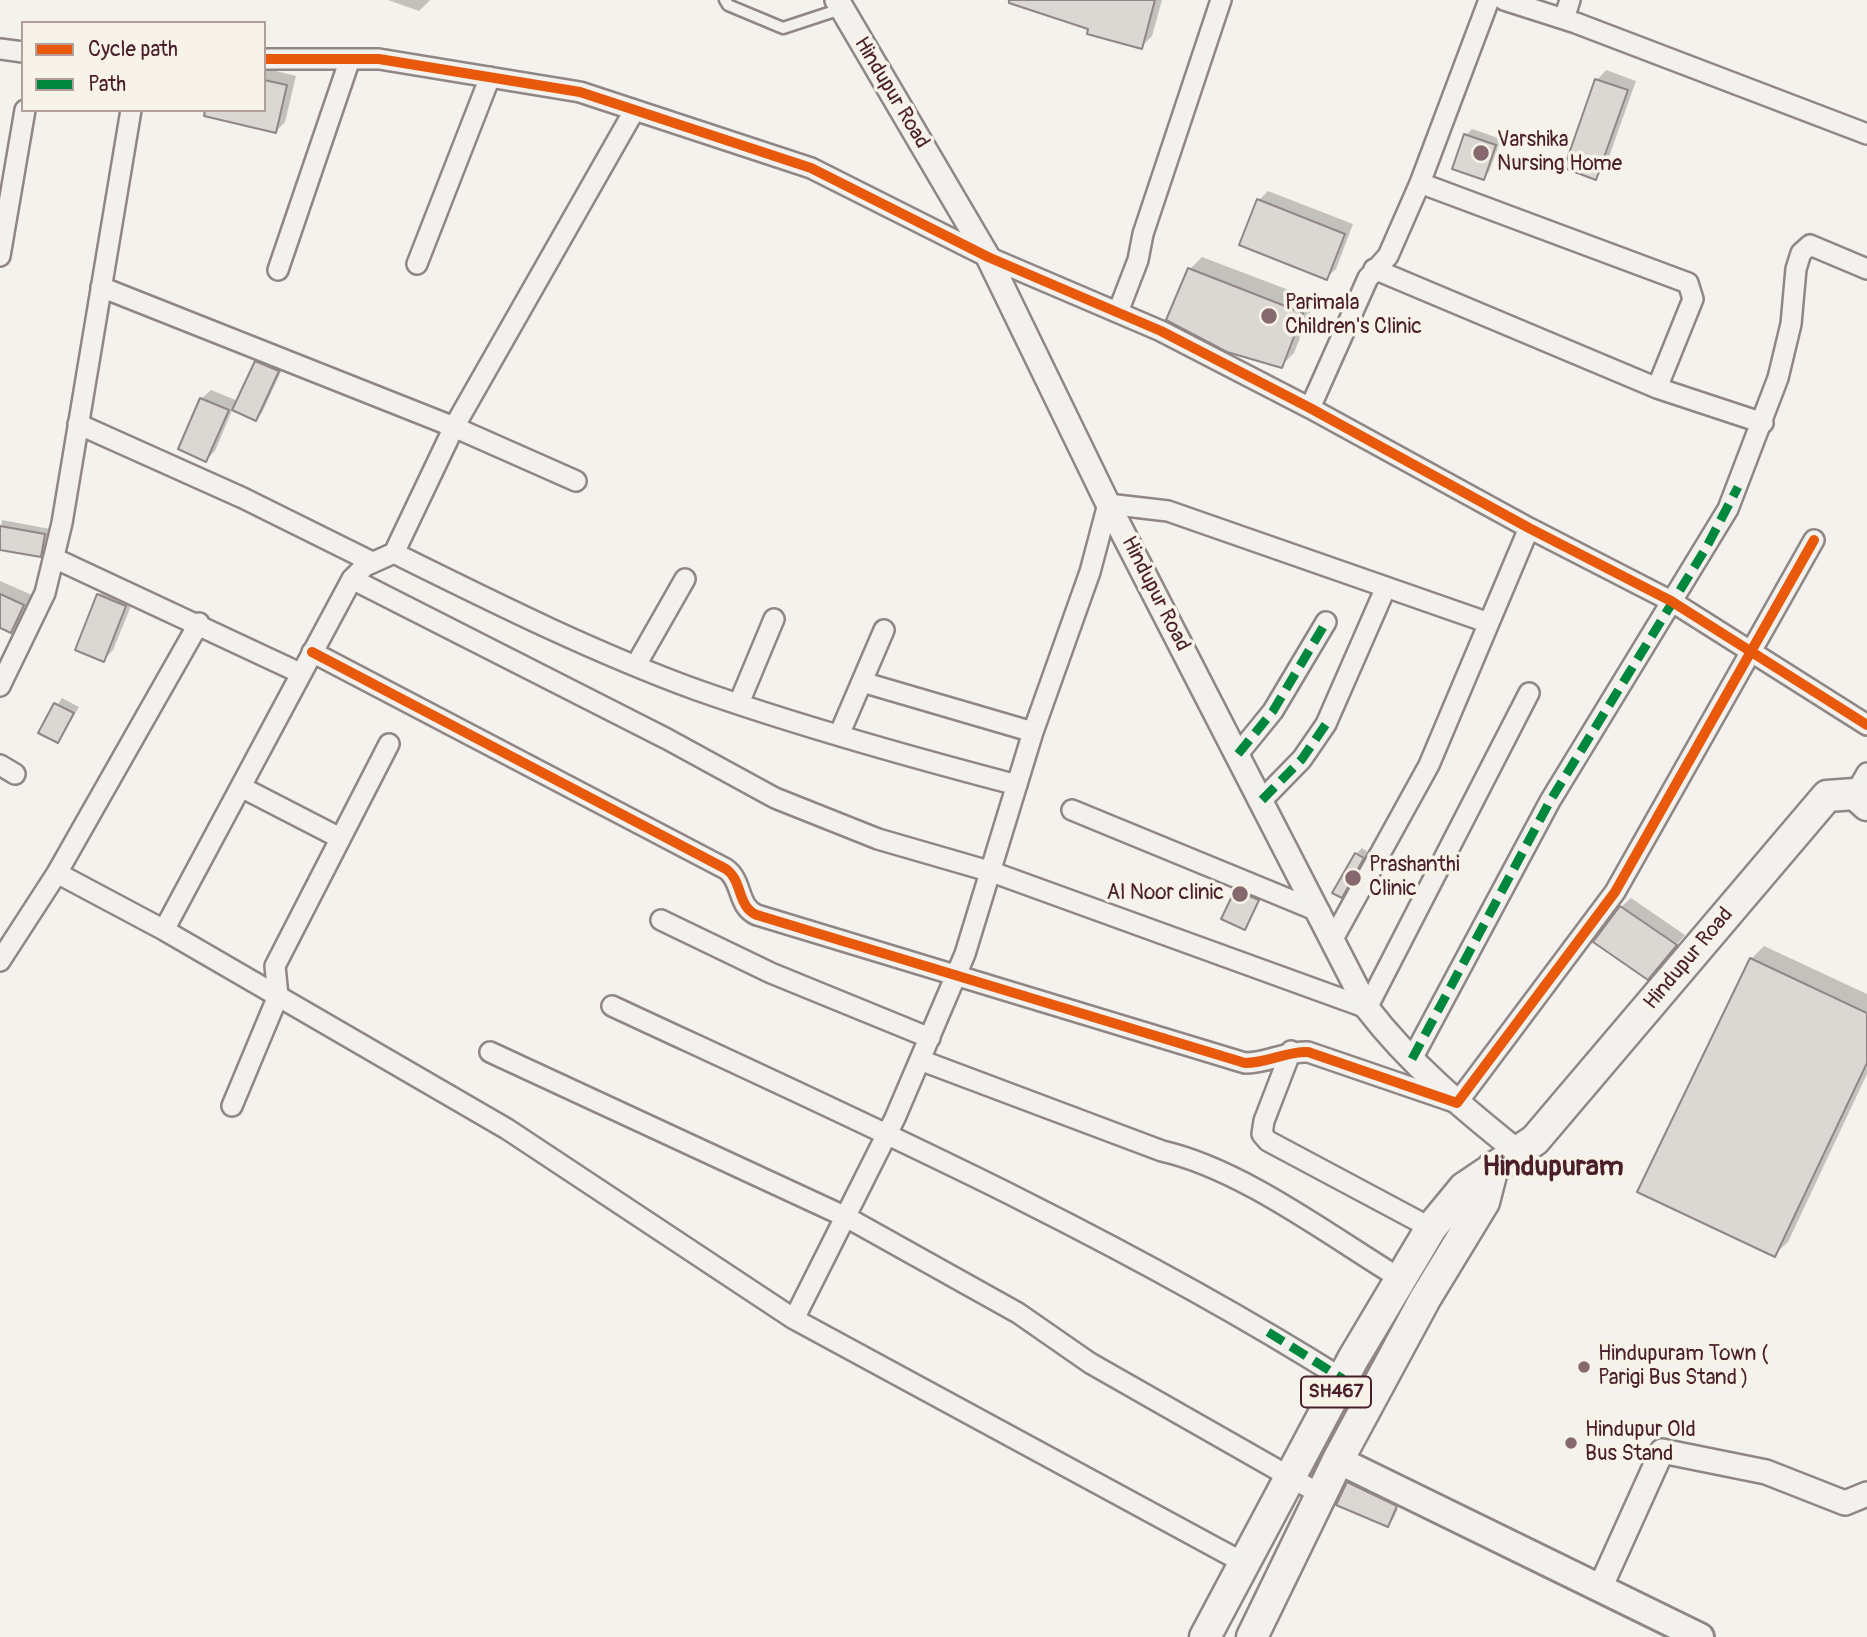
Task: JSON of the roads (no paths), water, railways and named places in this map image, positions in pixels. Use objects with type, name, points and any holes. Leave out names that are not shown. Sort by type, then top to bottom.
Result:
[{"type":"main road","name":"Hindupur Road","points":[[1506,1160],[1535,1140],[1827,796],[1863,791]]},
{"type":"main road","name":"SH467","points":[[1205,1637],[1343,1379],[1431,1228],[1464,1188],[1506,1160]]},
{"type":"main road","name":"SH467","points":[[1252,1637],[1338,1460],[1425,1299],[1484,1202],[1506,1160]]},
{"type":"main road","points":[[1338,1460],[1700,1637]]},
{"type":"street","points":[[1118,312],[1138,260],[1143,234],[1221,0]]},
{"type":"street","points":[[1310,408],[1374,269],[1388,256],[1420,183],[1489,0]]},
{"type":"street","points":[[1504,0],[1564,19],[1867,134]]},
{"type":"street","points":[[1564,19],[1570,0]]},
{"type":"street","name":"Hindupur Road","points":[[839,4],[988,257],[1108,504],[1367,1008],[1412,1059],[1457,1103],[1506,1160]]},
{"type":"street","points":[[0,50],[21,52]]},
{"type":"street","points":[[266,59],[379,59],[580,92],[811,169],[988,257],[1118,312],[1310,408],[1529,528],[1671,601],[1867,725]]},
{"type":"street","points":[[278,270],[350,59]]},
{"type":"street","points":[[417,264],[490,78]]},
{"type":"street","points":[[164,929],[352,579],[372,562],[394,553],[454,427],[634,111]]},
{"type":"street","points":[[0,256],[25,112]]},
{"type":"street","points":[[0,686],[45,593],[54,558],[131,112]]},
{"type":"street","points":[[1420,183],[1688,283],[1693,299],[1657,388]]},
{"type":"street","points":[[1412,1059],[1550,801],[1728,509],[1763,423],[1791,324],[1796,269],[1801,253],[1810,245],[1867,269]]},
{"type":"street","points":[[1374,269],[1657,388],[1763,423]]},
{"type":"street","points":[[101,287],[454,427],[576,481]]},
{"type":"street","points":[[78,424],[243,498],[372,562]]},
{"type":"street","points":[[794,1319],[887,1134],[956,975],[992,872],[1033,732],[1090,572],[1108,504],[1168,511],[1489,622]]},
{"type":"street","points":[[1333,939],[1429,765],[1529,528]]},
{"type":"street","points":[[312,652],[726,869],[733,874],[751,912],[1245,1063],[1262,1063],[1291,1052],[1308,1052],[1457,1103],[1615,892],[1814,540]]},
{"type":"street","points":[[394,553],[551,630],[739,704],[839,736],[1017,785]]},
{"type":"street","points":[[54,558],[300,673]]},
{"type":"street","points":[[352,579],[667,739],[775,798],[878,839],[992,872],[1367,1008],[1529,693]]},
{"type":"street","points":[[636,665],[685,579]]},
{"type":"street","points":[[1262,800],[1302,759],[1326,724],[1386,587]]},
{"type":"street","points":[[739,704],[774,619]]},
{"type":"street","points":[[1238,754],[1273,711],[1326,622]]},
{"type":"street","points":[[0,961],[57,873],[198,623]]},
{"type":"street","points":[[839,736],[884,630]]},
{"type":"street","points":[[862,682],[1033,732]]},
{"type":"street","points":[[232,1106],[278,996],[275,966],[389,744]]},
{"type":"street","points":[[241,787],[340,838]]},
{"type":"street","points":[[1072,810],[1320,912]]},
{"type":"street","points":[[57,873],[164,929],[507,1129],[794,1319],[1244,1563]]},
{"type":"street","points":[[661,920],[771,973],[930,1038]]},
{"type":"street","points":[[612,1006],[887,1134],[1128,1256],[1268,1332],[1343,1379]]},
{"type":"street","points":[[490,1052],[846,1217],[1018,1313],[1090,1363],[1320,1494]]},
{"type":"street","points":[[1291,1052],[1264,1122],[1262,1134],[1268,1141],[1431,1228]]},
{"type":"street","points":[[920,1060],[1162,1150],[1187,1156],[1263,1194],[1401,1279]]},
{"type":"street","points":[[1600,1588],[1662,1451],[1766,1472],[1845,1503],[1867,1494]]},
{"type":"lane","points":[[725,0],[773,26],[783,28],[839,4]]},
{"type":"place","name":"Varshika Nursing Home","points":[[1481,153]]},
{"type":"place","name":"Parimala Children's Clinic","points":[[1269,316]]},
{"type":"place","name":"Prashanthi Clinic","points":[[1353,878]]},
{"type":"place","name":"Al Noor clinic","points":[[1240,894]]},
{"type":"place","name":"Hindupuram Town ( Parigi Bus Stand )","points":[[1584,1367]]},
{"type":"place","name":"Hindupur Old Bus Stand","points":[[1571,1443]]},
{"type":"district","name":"Hindupuram","points":[[1553,1168]]}]
